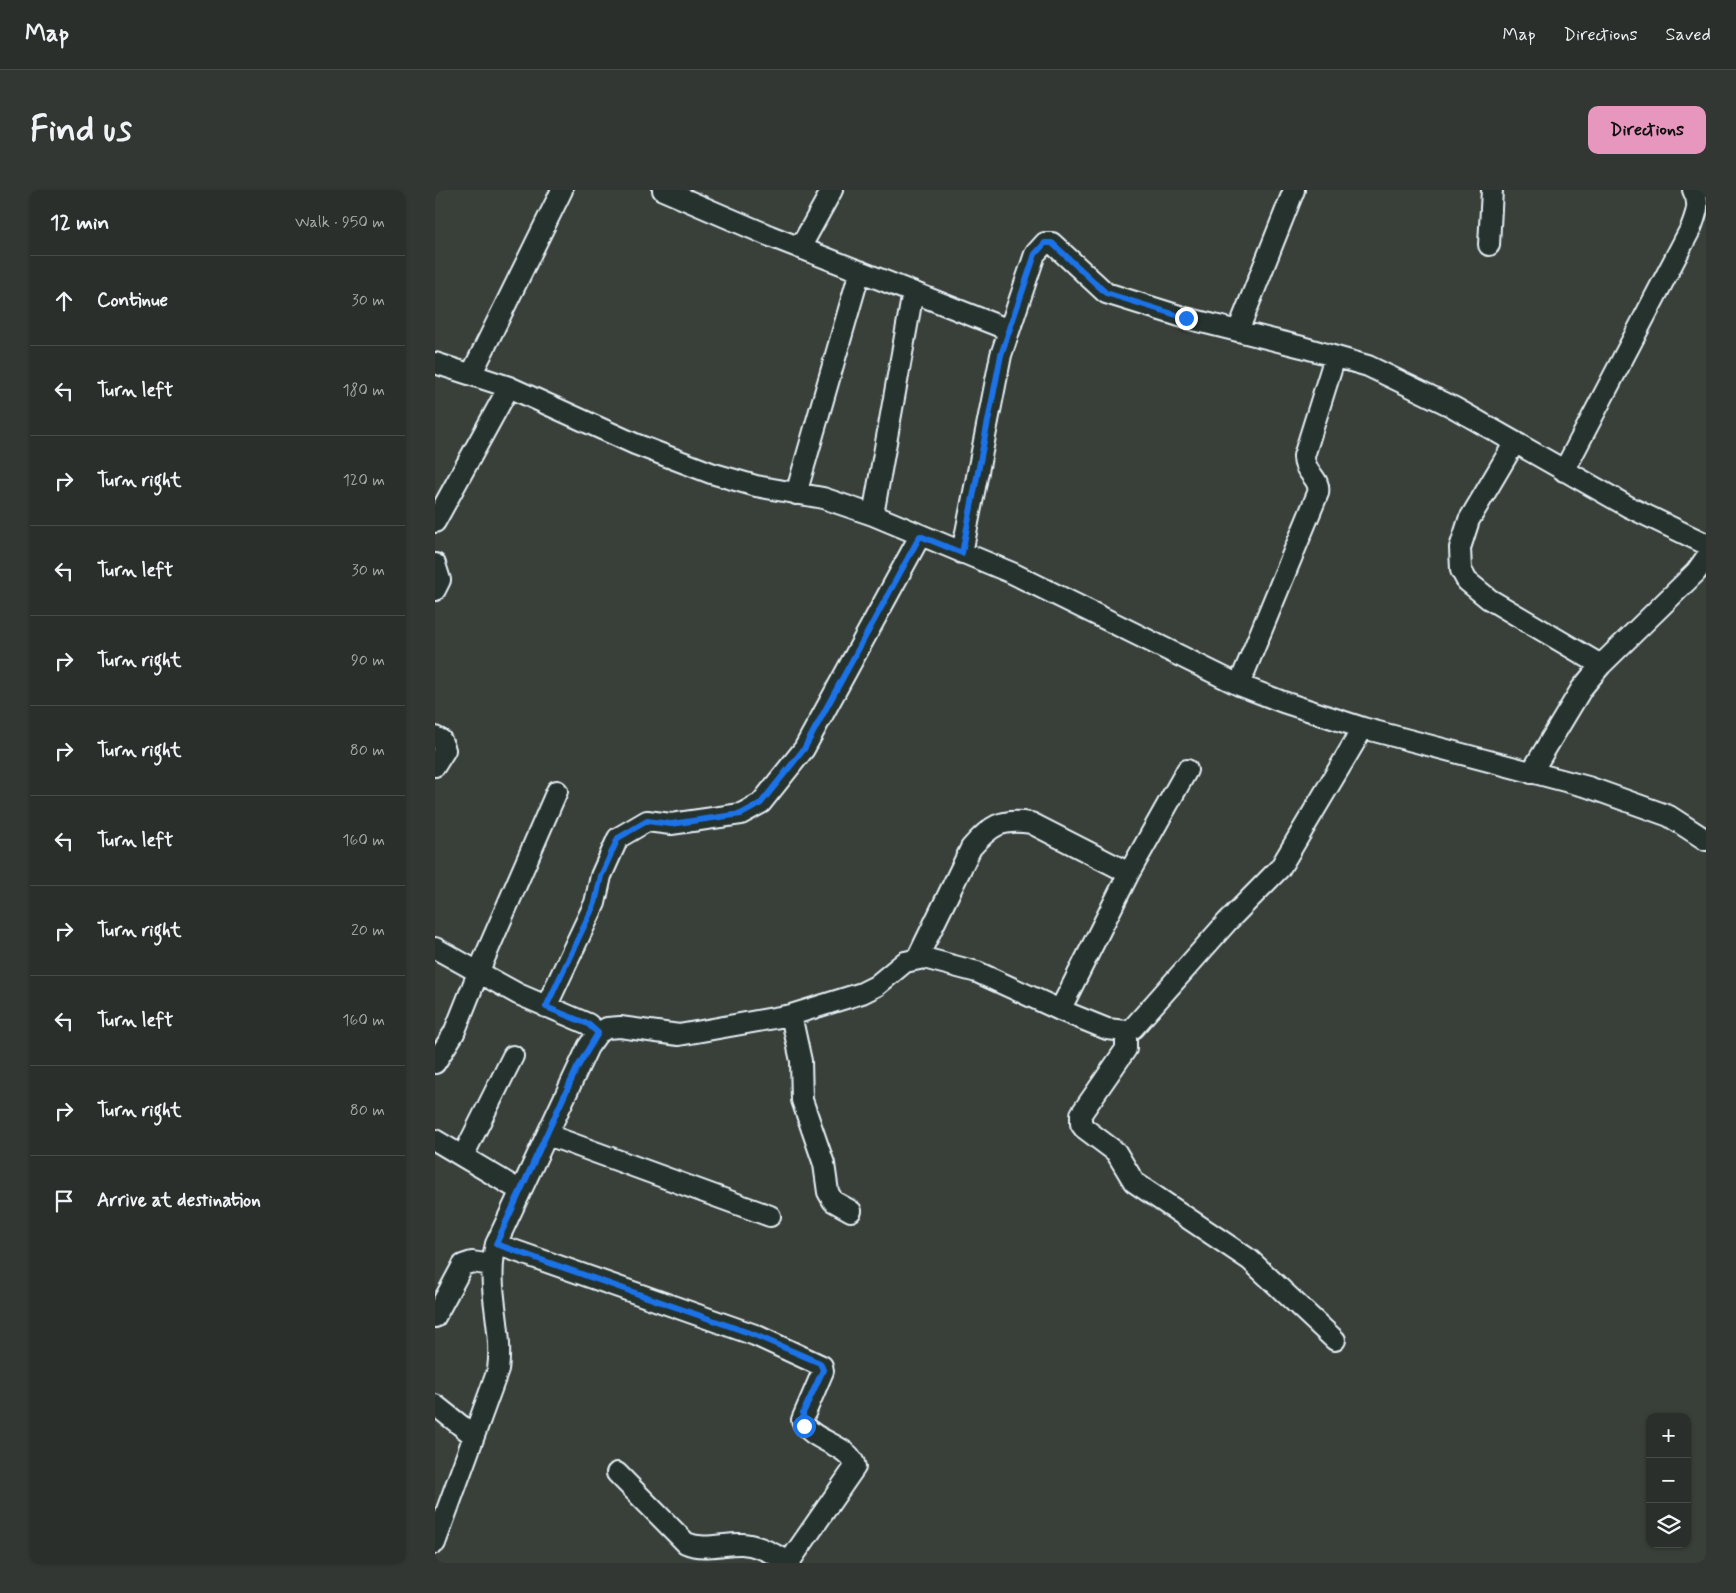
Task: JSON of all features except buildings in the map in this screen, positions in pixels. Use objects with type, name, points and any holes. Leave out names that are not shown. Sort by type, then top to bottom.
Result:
[{"type":"street","points":[[472,373],[562,190]]},
{"type":"street","points":[[663,190],[800,248],[1009,330]]},
{"type":"street","points":[[800,248],[831,190]]},
{"type":"street","points":[[1239,331],[1294,190]]},
{"type":"street","points":[[1489,245],[1492,190]]},
{"type":"street","points":[[1563,471],[1691,228],[1698,210],[1699,196]]},
{"type":"street","points":[[962,553],[1001,355],[1035,254],[1045,243],[1052,243],[1106,293],[1186,318],[1368,366],[1408,384],[1629,507],[1706,556],[1601,665],[1582,688],[1531,773]]},
{"type":"street","points":[[796,494],[860,271]]},
{"type":"street","points":[[873,515],[913,292]]},
{"type":"street","points":[[1239,684],[1318,493],[1317,481],[1305,468],[1305,456],[1335,357]]},
{"type":"street","points":[[435,362],[509,387],[635,444],[703,470],[740,482],[823,498],[873,515],[1012,573],[1239,684],[1283,702],[1363,728],[1588,787],[1669,816],[1706,840]]},
{"type":"street","points":[[435,522],[509,387]]},
{"type":"street","points":[[1515,442],[1469,520],[1460,548],[1461,570],[1467,581],[1489,599],[1601,665]]},
{"type":"street","points":[[546,1007],[595,903],[601,876],[618,838],[647,821],[671,824],[741,814],[761,803],[804,749],[920,536]]},
{"type":"street","points":[[435,564],[440,580],[435,590]]},
{"type":"street","points":[[435,1543],[491,1394],[500,1353],[491,1286],[496,1244],[519,1190],[548,1135],[577,1068],[598,1033],[607,1028],[620,1027],[679,1036],[791,1015],[862,993],[876,986],[905,962],[917,959],[939,961],[977,972],[1107,1029],[1126,1031],[1140,1022],[1227,922],[1280,868],[1363,728]]},
{"type":"street","points":[[435,737],[441,740],[445,750],[435,766]]},
{"type":"street","points":[[1060,1010],[1129,873],[1187,770]]},
{"type":"street","points":[[435,1063],[454,1033],[477,973],[557,791]]},
{"type":"street","points":[[917,959],[971,848],[984,832],[998,824],[1014,820],[1031,823],[1129,873]]},
{"type":"street","points":[[435,948],[477,973],[546,1007],[588,1024],[598,1033]]},
{"type":"street","points":[[791,1015],[801,1061],[802,1100],[824,1164],[828,1192],[833,1201],[851,1211]]},
{"type":"street","points":[[1126,1031],[1127,1046],[1081,1114],[1081,1124],[1087,1132],[1115,1152],[1134,1182],[1250,1260],[1335,1340]]},
{"type":"street","points":[[463,1156],[513,1056]]},
{"type":"street","points":[[548,1135],[770,1216]]},
{"type":"street","points":[[435,1140],[519,1190]]},
{"type":"street","points":[[496,1244],[755,1335],[822,1366],[823,1370],[803,1413],[803,1423],[808,1430],[850,1456],[855,1467],[790,1563],[753,1545],[702,1546],[687,1543],[617,1473]]},
{"type":"street","points":[[435,1318],[463,1265],[472,1262],[492,1265]]},
{"type":"street","points":[[435,1405],[474,1436]]},
{"type":"route","points":[[804,1426],[802,1420],[803,1413],[823,1370],[820,1363],[755,1335],[496,1244],[499,1233],[548,1135],[577,1068],[598,1033],[588,1024],[546,1007],[595,903],[601,876],[618,838],[647,821],[671,824],[741,814],[761,803],[804,749],[920,536],[962,553],[1001,355],[1035,254],[1045,243],[1052,243],[1106,293],[1186,318]]}]
